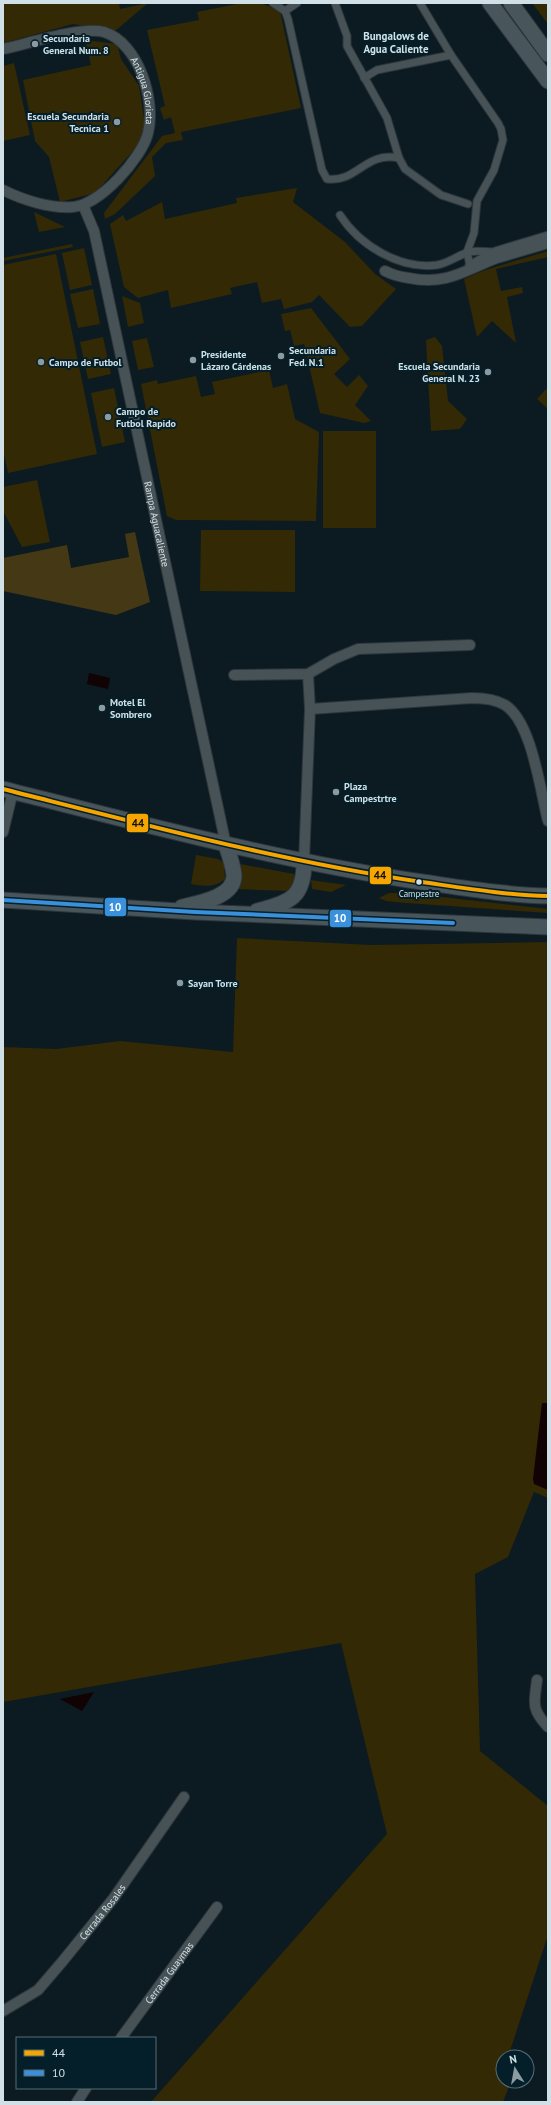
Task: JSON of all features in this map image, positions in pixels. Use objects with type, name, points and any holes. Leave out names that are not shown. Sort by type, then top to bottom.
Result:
[{"type":"main road","points":[[490,3],[548,81]]},
{"type":"main road","points":[[511,3],[548,54]]},
{"type":"main road","points":[[8,790],[304,862],[524,896],[548,896]]},
{"type":"main road","points":[[172,910],[208,900],[223,894],[232,884],[234,877],[233,868],[226,844]]},
{"type":"main road","points":[[246,914],[272,907],[292,898],[301,890],[304,881],[304,862]]},
{"type":"main road","points":[[3,900],[246,914],[548,927]]},
{"type":"street","points":[[273,3],[285,11],[288,19],[322,170],[327,179],[337,180],[359,170],[374,159],[390,156],[399,158]]},
{"type":"street","points":[[285,11],[297,3]]},
{"type":"street","points":[[335,3],[347,36],[347,46],[387,118],[399,158],[405,169],[411,175],[441,195],[468,204],[477,201]]},
{"type":"street","points":[[420,3],[451,55],[498,123],[503,134],[498,160],[477,201],[474,233],[467,252],[470,268]]},
{"type":"street","name":"Antigua Glorieta","points":[[3,49],[88,30],[104,32],[117,39],[131,51],[143,76],[151,118],[148,135],[140,150],[122,174],[100,196],[83,205],[62,208],[39,203],[3,190]]},
{"type":"street","points":[[364,78],[377,70],[451,55]]},
{"type":"street","points":[[468,204],[475,217]]},
{"type":"street","name":"Rampa Aguacaliente","points":[[83,205],[95,238],[226,844]]},
{"type":"street","points":[[340,216],[353,231],[385,255],[405,262],[437,265],[453,260],[467,252],[493,252],[548,235]]},
{"type":"street","points":[[385,271],[399,276],[432,281],[448,278],[496,258],[548,243]]},
{"type":"street","points":[[470,268],[493,252]]},
{"type":"street","points":[[234,675],[308,674],[334,659],[358,649],[470,645]]},
{"type":"street","points":[[304,862],[310,709],[308,674]]},
{"type":"street","points":[[310,709],[472,698],[489,699],[504,704],[517,717],[527,736],[548,821]]},
{"type":"street","points":[[3,832],[8,790]]},
{"type":"street","points":[[537,1680],[534,1706],[539,1717],[548,1727]]},
{"type":"street","name":"Cerrada Rosales","points":[[3,2011],[38,1990],[62,1962],[113,1899],[184,1797]]},
{"type":"street","name":"Cerrada Guaymas","points":[[122,2037],[218,1907]]},
{"type":"street","points":[[77,2102],[85,2089]]},
{"type":"shaded area","points":[[3,3],[119,3],[120,9],[148,3],[115,31],[73,24],[3,43]]},
{"type":"shaded area","points":[[242,3],[261,3],[280,11],[301,108],[181,132],[183,140],[166,143],[152,157],[155,176],[115,214],[105,219],[104,213],[162,136],[175,133],[171,117],[164,120],[160,108],[165,106],[147,30],[199,20],[197,12]]},
{"type":"shaded area","points":[[532,3],[548,3],[548,24]]},
{"type":"shaded area","points":[[85,40],[117,44],[121,59],[139,86],[145,125],[141,142],[95,193],[60,202],[49,157],[35,141],[23,80],[91,65]]},
{"type":"shaded area","points":[[14,63],[30,135],[3,141],[3,66]]},
{"type":"shaded area","points":[[297,188],[293,202],[345,242],[375,274],[396,289],[362,326],[350,327],[319,295],[312,302],[284,309],[281,299],[262,303],[257,282],[230,288],[232,294],[171,308],[168,290],[138,298],[124,287],[110,224],[123,215],[126,221],[162,202],[165,219],[237,203],[236,198]]},
{"type":"shaded area","points":[[34,212],[65,227],[39,232]]},
{"type":"shaded area","points":[[72,244],[73,247],[3,261],[3,258]]},
{"type":"shaded area","points":[[84,248],[92,285],[70,290],[62,253]]},
{"type":"shaded area","points":[[548,251],[548,257],[496,269],[501,291],[522,287],[523,293],[507,297],[516,343],[492,321],[477,337],[464,279],[485,270]]},
{"type":"shaded area","name":"Campo de Futbol","points":[[56,254],[97,454],[8,473],[3,450],[3,265]]},
{"type":"shaded area","points":[[93,289],[100,324],[78,328],[70,294]]},
{"type":"shaded area","points":[[122,296],[140,303],[144,323],[128,327]]},
{"type":"shaded area","points":[[311,308],[350,359],[334,374],[347,387],[359,375],[368,386],[355,405],[371,421],[364,423],[320,413],[304,344],[294,346],[290,330],[285,331],[281,314]]},
{"type":"shaded area","points":[[103,337],[111,374],[88,379],[80,342]]},
{"type":"shaded area","points":[[435,337],[442,346],[448,401],[467,419],[460,429],[431,431],[426,340]]},
{"type":"shaded area","points":[[147,338],[154,367],[138,370],[132,341]]},
{"type":"shaded area","points":[[269,370],[273,388],[287,384],[295,419],[319,432],[316,521],[176,520],[167,516],[141,384],[157,380],[158,384],[196,376],[201,397],[215,394],[212,382]]},
{"type":"shaded area","points":[[548,387],[548,409],[537,399]]},
{"type":"shaded area","name":"Campo de Futbol Rapido","points":[[114,388],[125,442],[102,447],[91,393]]},
{"type":"shaded area","points":[[323,431],[376,431],[376,528],[323,528]]},
{"type":"shaded area","points":[[37,480],[50,542],[22,547],[3,511],[3,487]]},
{"type":"shaded area","points":[[201,530],[295,530],[295,592],[200,591]]},
{"type":"shaded area","points":[[135,532],[150,602],[116,615],[3,591],[3,558],[67,545],[71,568],[129,557],[125,534]]},
{"type":"shaded area","points":[[89,673],[110,678],[108,689],[87,684]]},
{"type":"shaded area","points":[[196,855],[218,859],[224,863],[225,879],[213,885],[204,886],[191,884]]},
{"type":"shaded area","points":[[240,864],[294,874],[294,885],[287,891],[238,889],[242,882]]},
{"type":"shaded area","points":[[311,880],[346,885],[331,892],[312,889]]},
{"type":"shaded area","points":[[389,893],[407,893],[548,909],[548,913],[406,903],[386,901],[379,898]]},
{"type":"shaded area","points":[[237,938],[371,945],[548,942],[548,1498],[534,1492],[508,1557],[475,1574],[480,1751],[548,1806],[548,1935],[511,2049],[495,2049],[495,2089],[508,2089],[503,2102],[151,2102],[387,1834],[341,1643],[3,1702],[3,1047],[56,1049],[120,1041],[233,1052]]},
{"type":"shaded area","points":[[542,1403],[548,1403],[548,1490],[534,1484],[533,1479]]},
{"type":"shaded area","points":[[94,1692],[82,1711],[60,1699]]},
{"type":"transit line","name":"44","points":[[3,789],[211,841],[316,864],[469,889],[548,896]]},
{"type":"transit line","name":"10","points":[[3,900],[195,912],[453,923]]},
{"type":"place","name":"Secundaria General Num. 8","points":[[35,44]]},
{"type":"place","name":"Escuela Secundaria Tecnica 1","points":[[117,122]]},
{"type":"place","name":"Secundaria Fed. N.1","points":[[281,356]]},
{"type":"place","name":"Presidente Lázaro Cárdenas","points":[[193,360]]},
{"type":"place","name":"Campo de Futbol","points":[[41,362]]},
{"type":"place","name":"Escuela Secundaria General N. 23","points":[[488,372]]},
{"type":"place","name":"Campo de Futbol Rapido","points":[[108,417]]},
{"type":"place","name":"Motel El Sombrero","points":[[102,708]]},
{"type":"place","name":"Plaza Campestrtre","points":[[336,792]]},
{"type":"place","name":"Campestre","points":[[419,882]]},
{"type":"place","name":"Sayan Torre","points":[[180,983]]},
{"type":"district","name":"Bungalows de Agua Caliente","points":[[396,42]]}]
